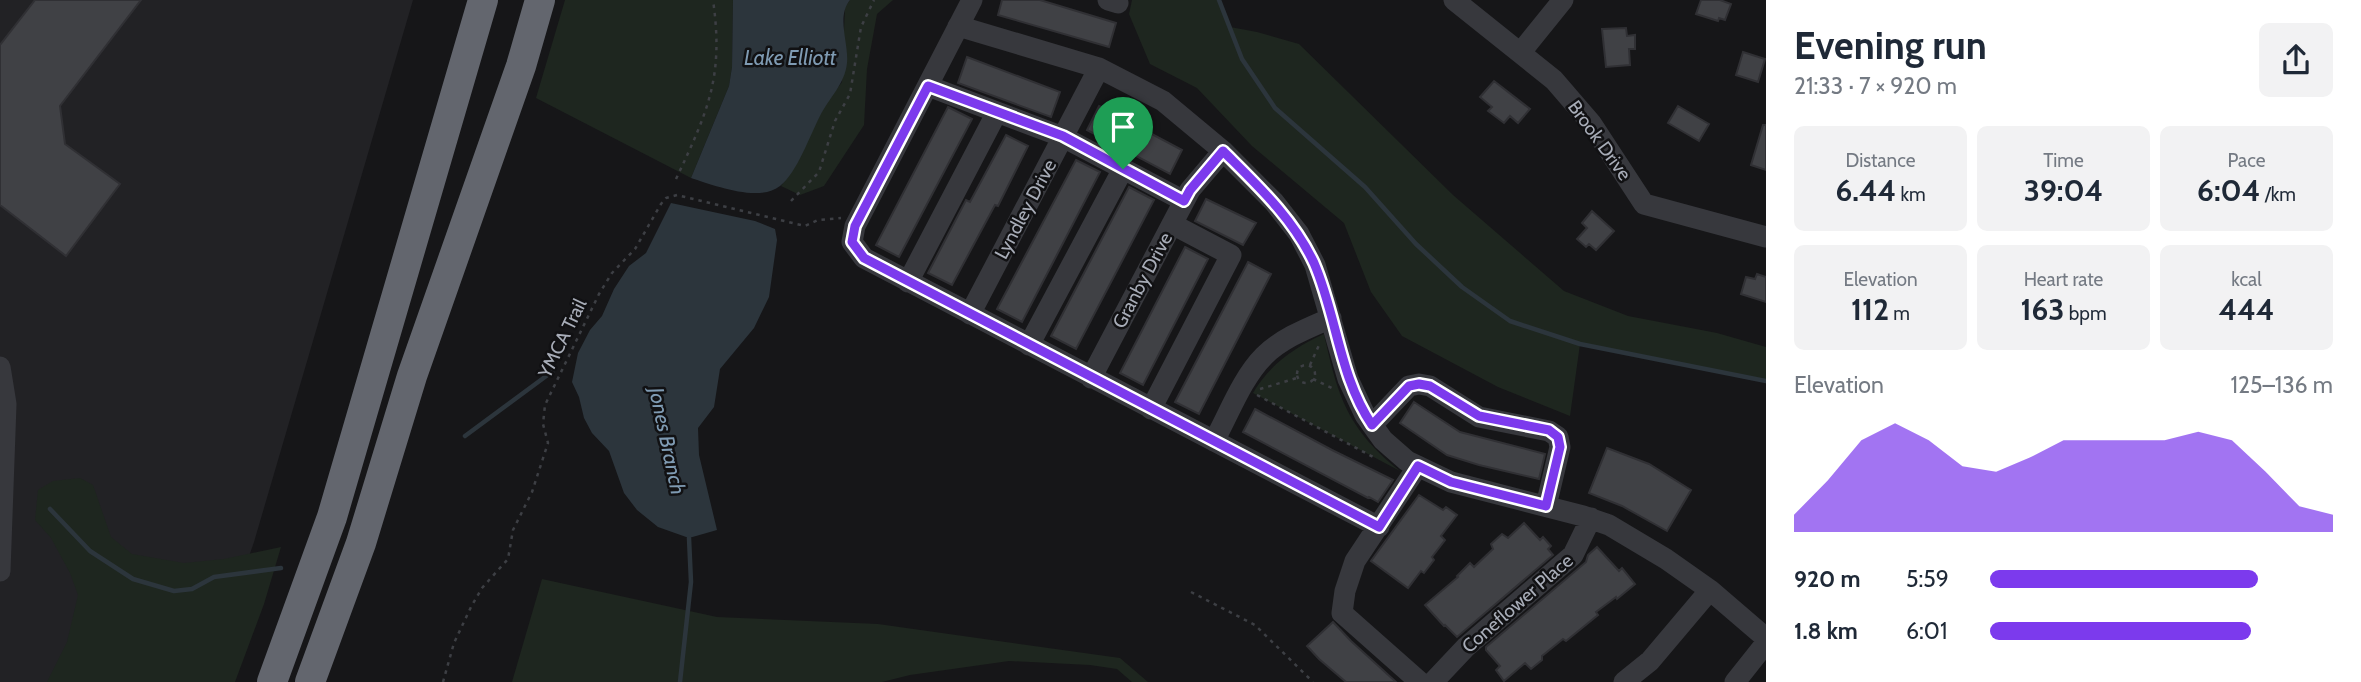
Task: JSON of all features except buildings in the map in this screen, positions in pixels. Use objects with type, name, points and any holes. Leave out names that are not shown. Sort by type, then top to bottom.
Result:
[{"type":"highway","points":[[272,682],[332,517],[483,0]]},
{"type":"highway","points":[[310,682],[361,543],[412,376],[517,79],[540,0]]},
{"type":"street","points":[[972,0],[858,220],[852,242],[864,258],[1379,527]]},
{"type":"street","name":"Brook Drive","points":[[1454,0],[1554,80],[1591,123],[1644,204],[1766,237]]},
{"type":"street","points":[[1521,52],[1563,0]]},
{"type":"street","points":[[958,26],[1099,68],[1163,101],[1223,151],[1274,202],[1299,234],[1315,265],[1327,326],[1348,379],[1383,440],[1407,461],[1451,482],[1591,518],[1633,538],[1710,590],[1766,641],[1735,682]]},
{"type":"street","name":"Lyndley Drive","points":[[970,314],[1099,68]]},
{"type":"street","points":[[928,86],[1063,136],[1184,201]]},
{"type":"street","points":[[908,282],[997,112]]},
{"type":"street","name":"Granby Drive","points":[[1091,378],[1190,190],[1223,151]]},
{"type":"street","points":[[1029,345],[1123,169]]},
{"type":"street","points":[[1151,409],[1231,255],[1172,224]]},
{"type":"street","points":[[1214,442],[1249,376],[1265,356],[1300,331],[1327,326]]},
{"type":"street","points":[[0,367],[6,404],[0,571]]},
{"type":"street","points":[[1372,425],[1409,386],[1419,384],[1430,386],[1479,416],[1549,430],[1558,437],[1560,447],[1546,506]]},
{"type":"street","points":[[1418,466],[1355,561],[1345,591],[1342,613],[1420,682]]},
{"type":"street","name":"Coneflower Place","points":[[1433,682],[1466,647],[1573,555],[1591,518]]},
{"type":"street","points":[[1624,682],[1650,661],[1710,590]]},
{"type":"path","points":[[676,179],[702,123],[713,90],[717,56],[717,26],[713,0]]},
{"type":"path","points":[[791,201],[819,172],[835,121],[850,94],[861,27],[874,0]]},
{"type":"path","name":"YMCA Trail","points":[[443,682],[454,643],[471,607],[482,588],[508,559],[513,530],[532,492],[548,443],[543,424],[545,405],[550,394],[599,294],[612,273],[635,248],[666,198],[677,195],[695,198],[805,226],[818,220],[858,220]]},
{"type":"path","points":[[1310,365],[1327,326]]},
{"type":"path","points":[[1310,365],[1299,366],[1297,377],[1304,383],[1313,379],[1338,390]]},
{"type":"path","points":[[1310,365],[1315,371],[1313,379]]},
{"type":"path","points":[[1297,377],[1253,392],[1376,458]]},
{"type":"path","points":[[1191,592],[1255,625],[1312,682]]},
{"type":"shaded area","points":[[0,0],[413,0],[254,542],[205,682],[0,682]]},
{"type":"shaded area","points":[[565,0],[733,0],[732,67],[729,86],[691,178],[536,98]]},
{"type":"shaded area","points":[[850,0],[893,0],[877,14],[867,69],[864,125],[824,186],[800,195],[781,186],[794,167],[825,105],[842,82],[845,6]]},
{"type":"shaded area","points":[[1132,0],[1219,0],[1230,27],[1299,44],[1453,195],[1564,291],[1628,316],[1717,333],[1766,347],[1766,381],[1580,344],[1570,416],[1498,387],[1402,336],[1371,292],[1344,223],[1252,146],[1197,88],[1150,64],[1129,14]]},
{"type":"shaded area","points":[[1324,334],[1334,376],[1348,411],[1368,441],[1400,471],[1253,393],[1259,383],[1284,358]]},
{"type":"shaded area","points":[[80,478],[93,485],[111,537],[132,554],[184,563],[224,559],[281,547],[264,604],[235,682],[47,682],[67,642],[78,595],[70,573],[51,538],[35,520],[38,490],[53,481]]},
{"type":"shaded area","points":[[542,579],[717,617],[878,624],[1120,658],[1148,682],[1132,682],[1117,669],[1009,661],[910,675],[882,682],[512,682]]},
{"type":"water","name":"Lake Elliott","points":[[733,0],[850,0],[843,22],[847,63],[843,78],[792,172],[780,186],[760,193],[736,191],[691,178],[729,86],[732,67]]},
{"type":"water","points":[[671,203],[755,221],[775,229],[777,240],[769,297],[754,328],[720,369],[714,407],[698,428],[699,455],[717,530],[689,538],[658,527],[637,510],[624,493],[609,451],[592,433],[584,418],[572,382],[578,353],[590,330],[602,316],[614,289],[629,266],[646,253]]},
{"type":"waterway","points":[[1219,0],[1242,59],[1275,108],[1365,187],[1416,244],[1462,287],[1510,321],[1580,344],[1766,381]]},
{"type":"waterway","points":[[465,436],[553,371]]},
{"type":"waterway","points":[[50,509],[90,551],[133,579],[174,591],[192,589],[214,577],[281,568]]},
{"type":"waterway","name":"Jones Branch","points":[[680,682],[691,582],[689,538]]},
{"type":"route","points":[[928,86],[1063,136],[1123,169],[1184,201],[1223,151],[1274,202],[1299,234],[1315,265],[1348,379],[1372,425],[1409,386],[1419,384],[1430,386],[1479,416],[1549,430],[1558,437],[1560,447],[1546,506],[1451,482],[1418,466],[1379,527],[864,258],[852,242],[855,226],[928,86]]}]
